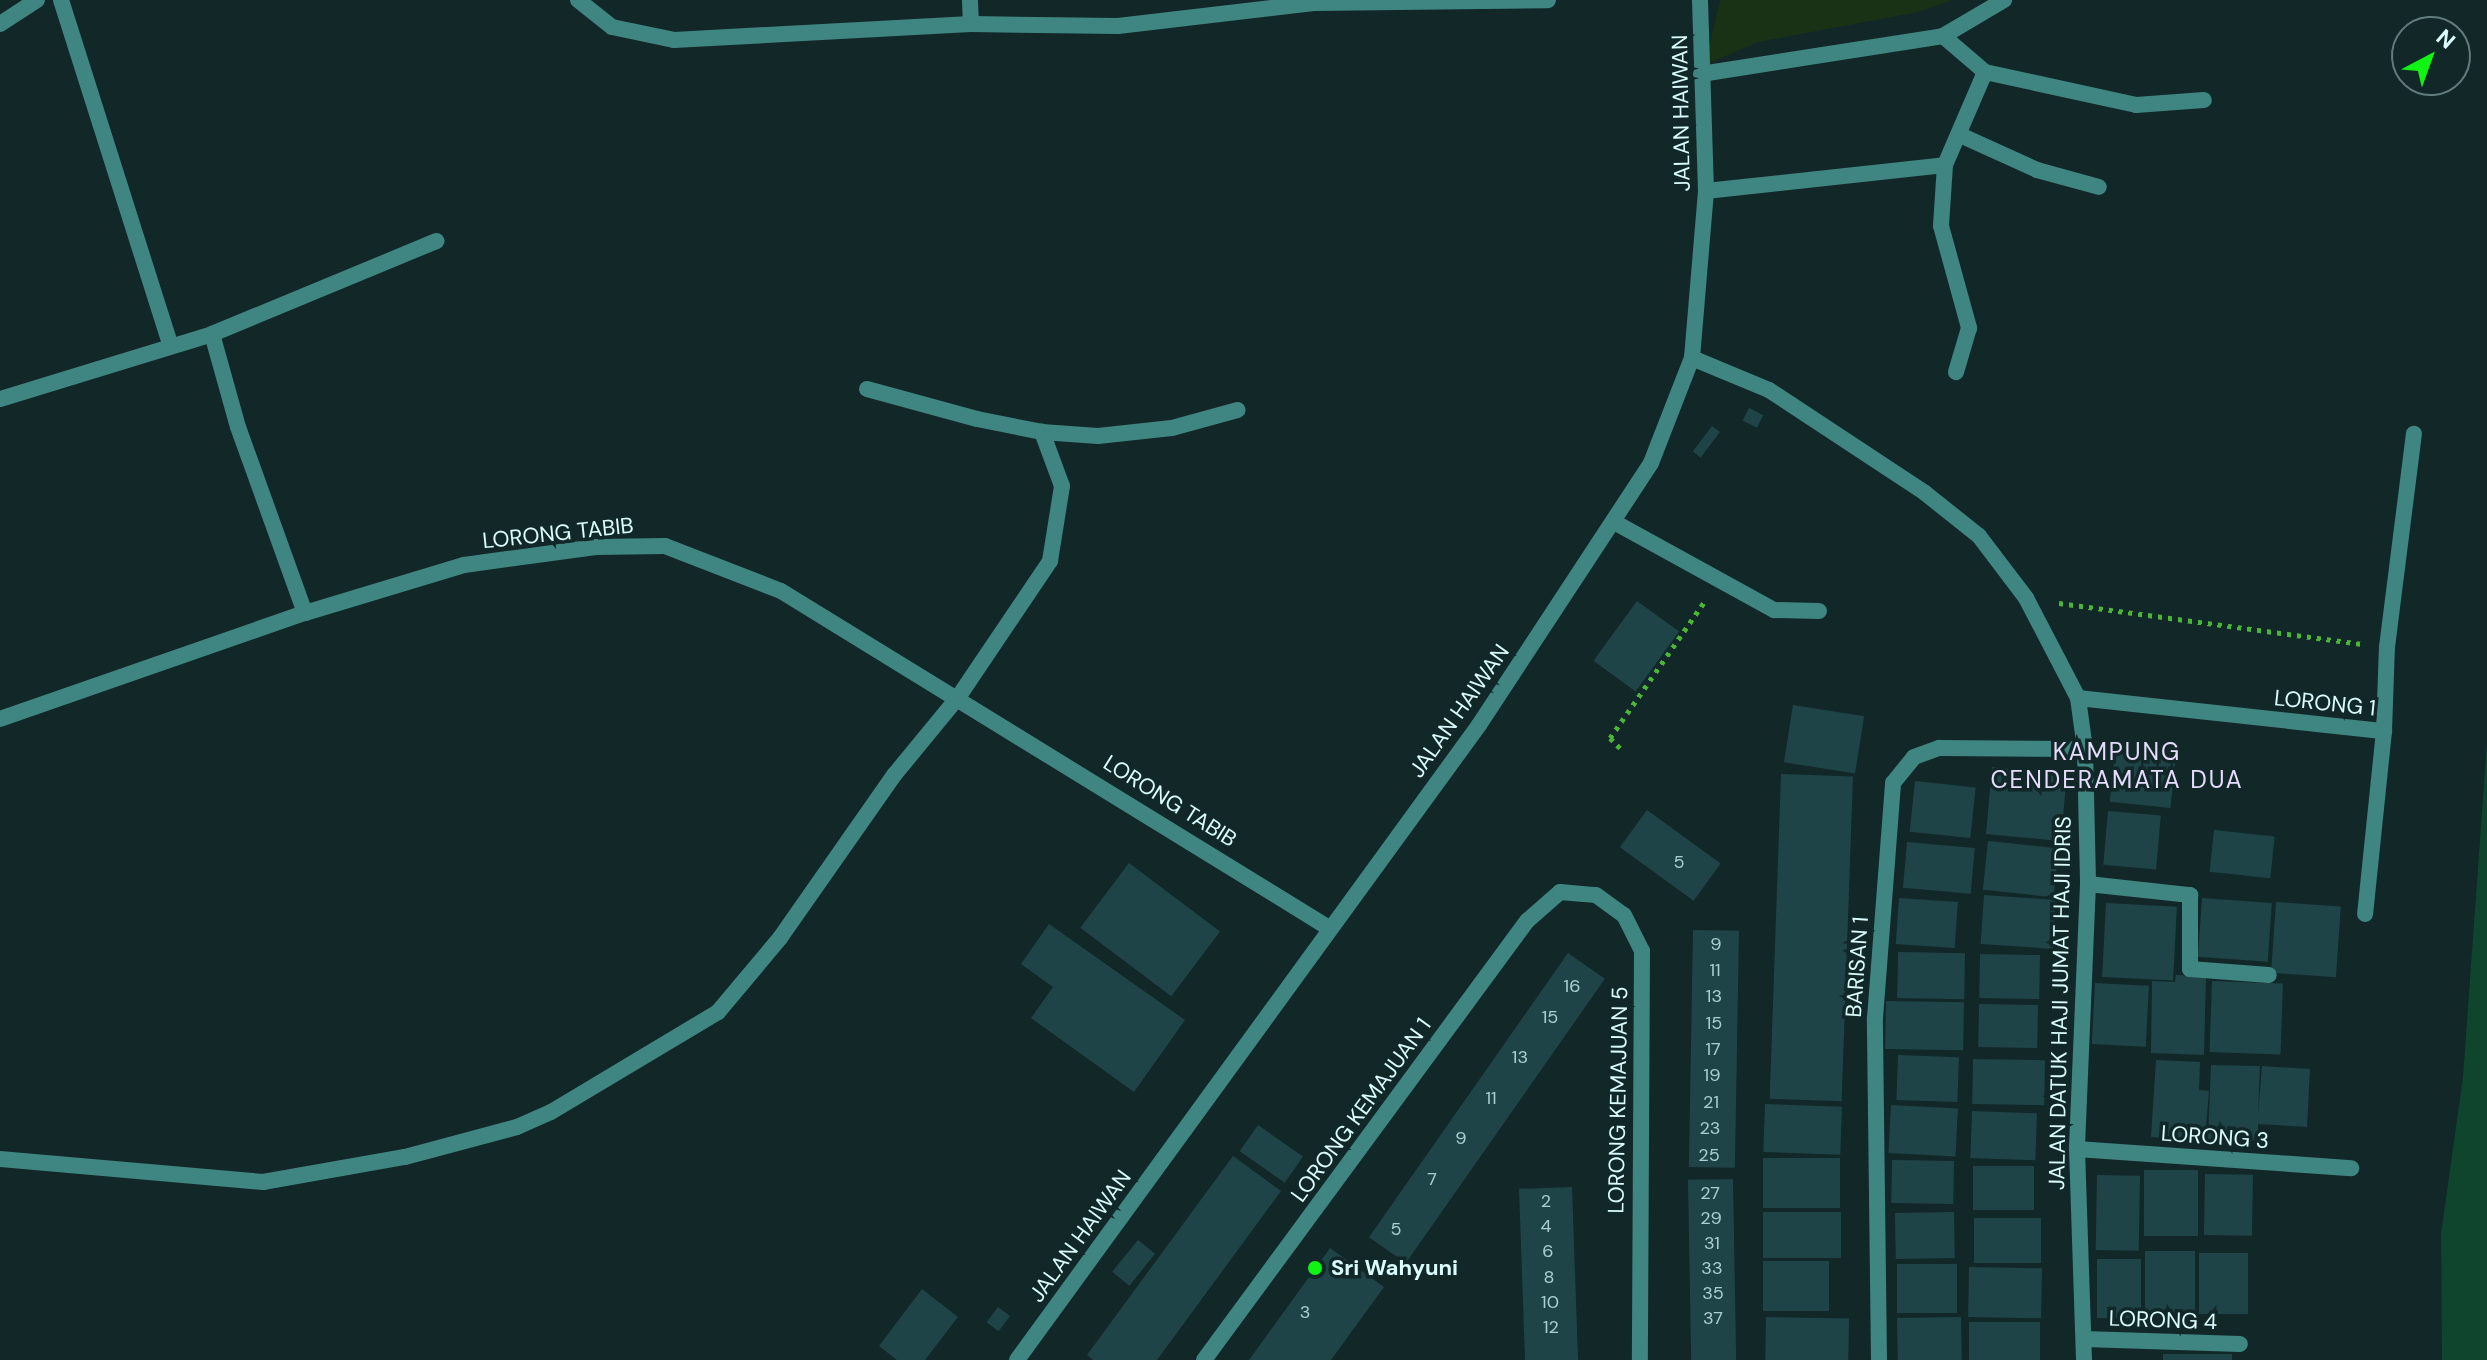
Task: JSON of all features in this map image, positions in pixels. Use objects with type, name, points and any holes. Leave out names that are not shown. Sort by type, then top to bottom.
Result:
[{"type":"street","points":[[0,24],[37,0]]},
{"type":"street","points":[[61,0],[171,346]]},
{"type":"street","points":[[578,0],[612,27],[674,40],[971,24],[1118,26],[1314,2],[1548,0]]},
{"type":"street","points":[[970,0],[971,24]]},
{"type":"street","name":"JALAN HAIWAN","points":[[1023,1358],[1329,928],[1479,725],[1651,463],[1692,358],[1706,191],[1700,0]]},
{"type":"street","points":[[1701,74],[1943,36],[2004,0]]},
{"type":"street","points":[[1943,36],[1985,72],[2136,105],[2204,100]]},
{"type":"street","points":[[1956,372],[1969,328],[1941,226],[1945,165],[1985,72]]},
{"type":"street","points":[[1960,135],[2037,170],[2099,187]]},
{"type":"street","points":[[1706,191],[1945,165]]},
{"type":"street","points":[[0,399],[212,334],[437,241]]},
{"type":"street","points":[[212,334],[238,427],[305,613]]},
{"type":"street","name":"JALAN DATUK HAJI JUMAT HAJI IDRIS","points":[[1692,358],[1769,390],[1925,493],[1979,536],[2026,598],[2078,698],[2085,749],[2088,884],[2077,1149],[2084,1360]]},
{"type":"street","points":[[867,389],[1042,432],[1098,436],[1172,428],[1238,410]]},
{"type":"street","points":[[0,1159],[263,1182],[405,1157],[517,1127],[551,1112],[718,1012],[780,938],[895,774],[959,696],[1050,561],[1062,486],[1042,432]]},
{"type":"street","points":[[2384,731],[2387,647],[2414,434]]},
{"type":"street","points":[[1614,522],[1774,610],[1819,611]]},
{"type":"street","name":"LORONG TABIB","points":[[0,719],[305,613],[464,565],[596,547],[665,546],[781,591],[959,696],[1329,928]]},
{"type":"street","name":"LORONG 1","points":[[2078,698],[2384,731],[2365,914]]},
{"type":"street","name":"BARISAN 1","points":[[1879,1360],[1875,1018],[1893,783],[1914,757],[1939,748],[2085,749]]},
{"type":"street","points":[[2088,884],[2190,895],[2190,969],[2269,975]]},
{"type":"street","name":"LORONG KEMAJUAN 1","points":[[1204,1360],[1527,921],[1560,892]]},
{"type":"street","name":"LORONG KEMAJUAN 5","points":[[1560,892],[1596,895],[1624,915],[1642,951],[1640,1360]]},
{"type":"street","name":"LORONG 3","points":[[2077,1149],[2351,1168]]},
{"type":"street","name":"LORONG 4","points":[[2084,1339],[2240,1344]]},
{"type":"path","points":[[1620,748],[1610,738],[1719,580]]},
{"type":"path","points":[[2026,598],[2387,647]]},
{"type":"shaded area","points":[[1720,0],[1952,0],[1918,12],[1758,42],[1705,65]]},
{"type":"shaded area","points":[[2487,742],[2487,1360],[2442,1360],[2441,1234],[2463,1077]]},
{"type":"building","points":[[1749,408],[1763,415],[1757,428],[1743,420]]},
{"type":"building","points":[[1712,426],[1720,432],[1701,458],[1693,452]]},
{"type":"building","points":[[1637,601],[1679,632],[1636,691],[1594,661]]},
{"type":"building","points":[[1793,705],[1864,716],[1855,774],[1784,762]]},
{"type":"building","points":[[2115,752],[2176,758],[2170,808],[2110,802]]},
{"type":"building","points":[[1992,767],[2054,773],[2066,783],[2061,841],[1986,834]]},
{"type":"building","points":[[1781,774],[1853,777],[1842,1101],[1770,1099]]},
{"type":"building","points":[[1915,781],[1976,787],[1970,838],[1910,832]]},
{"type":"building","points":[[1647,810],[1721,863],[1694,901],[1620,847]]},
{"type":"building","points":[[2108,811],[2161,816],[2156,869],[2103,865]]},
{"type":"building","points":[[2214,830],[2275,836],[2270,878],[2210,872]]},
{"type":"building","points":[[1988,841],[2059,848],[2053,897],[1983,890]]},
{"type":"building","points":[[1907,842],[1975,848],[1971,894],[1903,888]]},
{"type":"building","points":[[1129,863],[1220,932],[1171,996],[1080,928]]},
{"type":"building","points":[[1984,895],[2056,900],[2052,949],[1981,944]]},
{"type":"building","points":[[1899,898],[1958,902],[1955,948],[1896,944]]},
{"type":"building","points":[[2202,898],[2272,903],[2268,962],[2198,957]]},
{"type":"building","points":[[2276,902],[2341,907],[2336,977],[2271,973]]},
{"type":"building","points":[[2106,903],[2177,907],[2173,981],[2102,977]]},
{"type":"building","points":[[1049,924],[1185,1020],[1134,1092],[1031,1018],[1053,987],[1021,964]]},
{"type":"building","points":[[1693,930],[1739,931],[1735,1168],[1689,1167]]},
{"type":"building","points":[[1898,952],[1965,953],[1964,999],[1897,998]]},
{"type":"building","points":[[1568,953],[1605,979],[1406,1263],[1369,1237]]},
{"type":"building","points":[[1980,954],[2040,955],[2039,999],[1979,998]]},
{"type":"building","points":[[2176,975],[2206,976],[2204,1055],[2151,1053],[2152,981],[2175,982]]},
{"type":"building","points":[[2212,981],[2283,983],[2280,1054],[2210,1052]]},
{"type":"building","points":[[2095,983],[2149,986],[2146,1047],[2092,1044]]},
{"type":"building","points":[[1886,1001],[1964,1002],[1963,1050],[1885,1049]]},
{"type":"building","points":[[1979,1004],[2038,1005],[2037,1048],[1978,1047]]},
{"type":"building","points":[[1898,1055],[1959,1057],[1957,1102],[1896,1100]]},
{"type":"building","points":[[1973,1059],[2045,1060],[2044,1105],[1972,1104]]},
{"type":"building","points":[[2156,1060],[2200,1062],[2199,1090],[2209,1091],[2205,1140],[2151,1137]]},
{"type":"building","points":[[2211,1065],[2260,1066],[2258,1115],[2262,1066],[2310,1069],[2307,1127],[2258,1124],[2258,1141],[2208,1139]]},
{"type":"building","points":[[1765,1104],[1842,1107],[1840,1155],[1763,1152]]},
{"type":"building","points":[[1891,1105],[1958,1109],[1955,1156],[1888,1153]]},
{"type":"building","points":[[1972,1111],[2037,1113],[2035,1160],[1970,1158]]},
{"type":"building","points":[[1258,1125],[1303,1157],[1285,1183],[1240,1151]]},
{"type":"building","points":[[1233,1156],[1281,1191],[1157,1360],[1093,1360],[1087,1355]]},
{"type":"building","points":[[1763,1158],[1840,1158],[1840,1208],[1763,1208]]},
{"type":"building","points":[[1892,1160],[1954,1161],[1953,1204],[1891,1203]]},
{"type":"building","points":[[1973,1166],[2034,1166],[2034,1210],[1973,1210]]},
{"type":"building","points":[[2144,1170],[2198,1170],[2198,1236],[2144,1236]]},
{"type":"building","points":[[2205,1174],[2253,1175],[2252,1236],[2204,1235]]},
{"type":"building","points":[[2097,1175],[2140,1176],[2139,1251],[2096,1250]]},
{"type":"building","points":[[1733,1179],[1736,1360],[1691,1360],[1688,1180]]},
{"type":"building","points":[[1572,1187],[1578,1360],[1525,1360],[1519,1189]]},
{"type":"building","points":[[1763,1212],[1841,1212],[1841,1258],[1763,1258]]},
{"type":"building","points":[[1954,1212],[1955,1258],[1896,1259],[1895,1213]]},
{"type":"building","points":[[1974,1218],[2041,1218],[2041,1263],[1974,1263]]},
{"type":"building","points":[[1138,1240],[1155,1254],[1129,1286],[1112,1272]]},
{"type":"building","points":[[1330,1248],[1384,1287],[1331,1360],[1249,1360]]},
{"type":"building","points":[[2145,1251],[2195,1251],[2195,1317],[2145,1317]]},
{"type":"building","points":[[2199,1253],[2248,1253],[2248,1314],[2199,1314]]},
{"type":"building","points":[[2097,1259],[2141,1259],[2141,1318],[2097,1318]]},
{"type":"building","points":[[1763,1261],[1829,1261],[1829,1311],[1763,1311]]},
{"type":"building","points":[[1897,1264],[1957,1264],[1957,1313],[1897,1313]]},
{"type":"building","points":[[1969,1267],[2042,1268],[2041,1318],[1968,1317]]},
{"type":"building","points":[[922,1289],[958,1317],[925,1360],[897,1360],[879,1346]]},
{"type":"building","points":[[998,1307],[1010,1316],[999,1331],[987,1322]]},
{"type":"building","points":[[1766,1317],[1849,1318],[1848,1360],[1765,1360]]},
{"type":"building","points":[[1961,1317],[1962,1360],[1898,1360],[1897,1318]]},
{"type":"building","points":[[1969,1322],[2040,1322],[2040,1360],[1969,1360]]},
{"type":"building","points":[[2163,1354],[2232,1354],[2232,1360],[2163,1360]]},
{"type":"place","name":"Sri Wahyuni","points":[[1315,1268]]},
{"type":"district","name":"KAMPUNG CENDERAMATA DUA","points":[[2117,766]]}]
